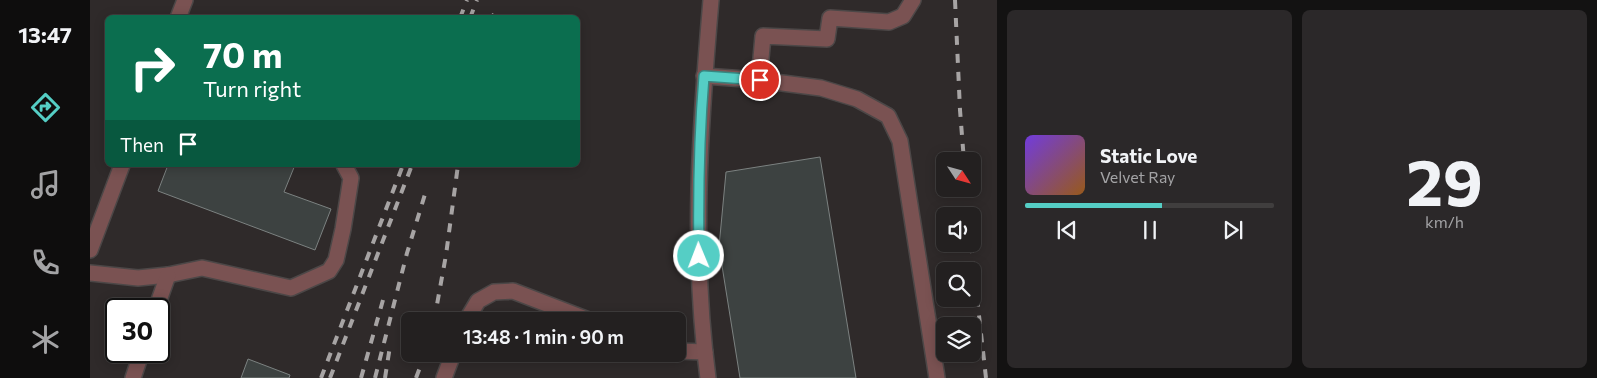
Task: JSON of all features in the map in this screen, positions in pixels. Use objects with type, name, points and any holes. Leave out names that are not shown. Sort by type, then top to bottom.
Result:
[{"type":"street","points":[[179,15],[185,0]]},
{"type":"street","points":[[708,378],[699,273],[698,190],[701,108],[711,0]]},
{"type":"street","points":[[760,80],[763,36],[827,40],[830,18],[889,22],[903,16],[913,0]]},
{"type":"street","points":[[704,76],[760,80],[821,88],[857,99],[888,116],[900,141],[937,378]]},
{"type":"street","points":[[90,250],[121,167]]},
{"type":"street","points":[[90,273],[138,278],[168,275],[202,268],[291,288],[329,272],[336,260],[342,236],[351,178],[345,167]]},
{"type":"street","points":[[160,298],[168,275]]},
{"type":"street","points":[[471,312],[478,301],[494,292],[513,291],[568,312]]},
{"type":"street","points":[[686,351],[705,352]]},
{"type":"street","points":[[444,378],[450,362]]},
{"type":"street","points":[[133,378],[138,363]]},
{"type":"building","points":[[820,157],[856,378],[740,378],[719,247],[726,172]]},
{"type":"building","points":[[167,167],[294,167],[284,192],[331,209],[315,250],[158,191]]},
{"type":"building","points":[[248,359],[290,375],[289,378],[241,378]]},
{"type":"railway","points":[[461,15],[467,0]]},
{"type":"railway","points":[[471,15],[477,0]]},
{"type":"railway","points":[[955,0],[963,152]]},
{"type":"railway","points":[[321,378],[402,167]]},
{"type":"railway","points":[[330,378],[411,167]]},
{"type":"railway","points":[[436,312],[446,255],[458,167]]},
{"type":"railway","points":[[375,378],[407,253],[426,191]]},
{"type":"railway","points":[[967,198],[967,207]]},
{"type":"railway","points":[[972,252],[986,378]]},
{"type":"railway","points":[[361,378],[383,300]]},
{"type":"railway","points":[[385,378],[390,346]]},
{"type":"railway","points":[[416,378],[422,362]]},
{"type":"route","points":[[699,256],[698,190],[704,76],[760,80]]}]
